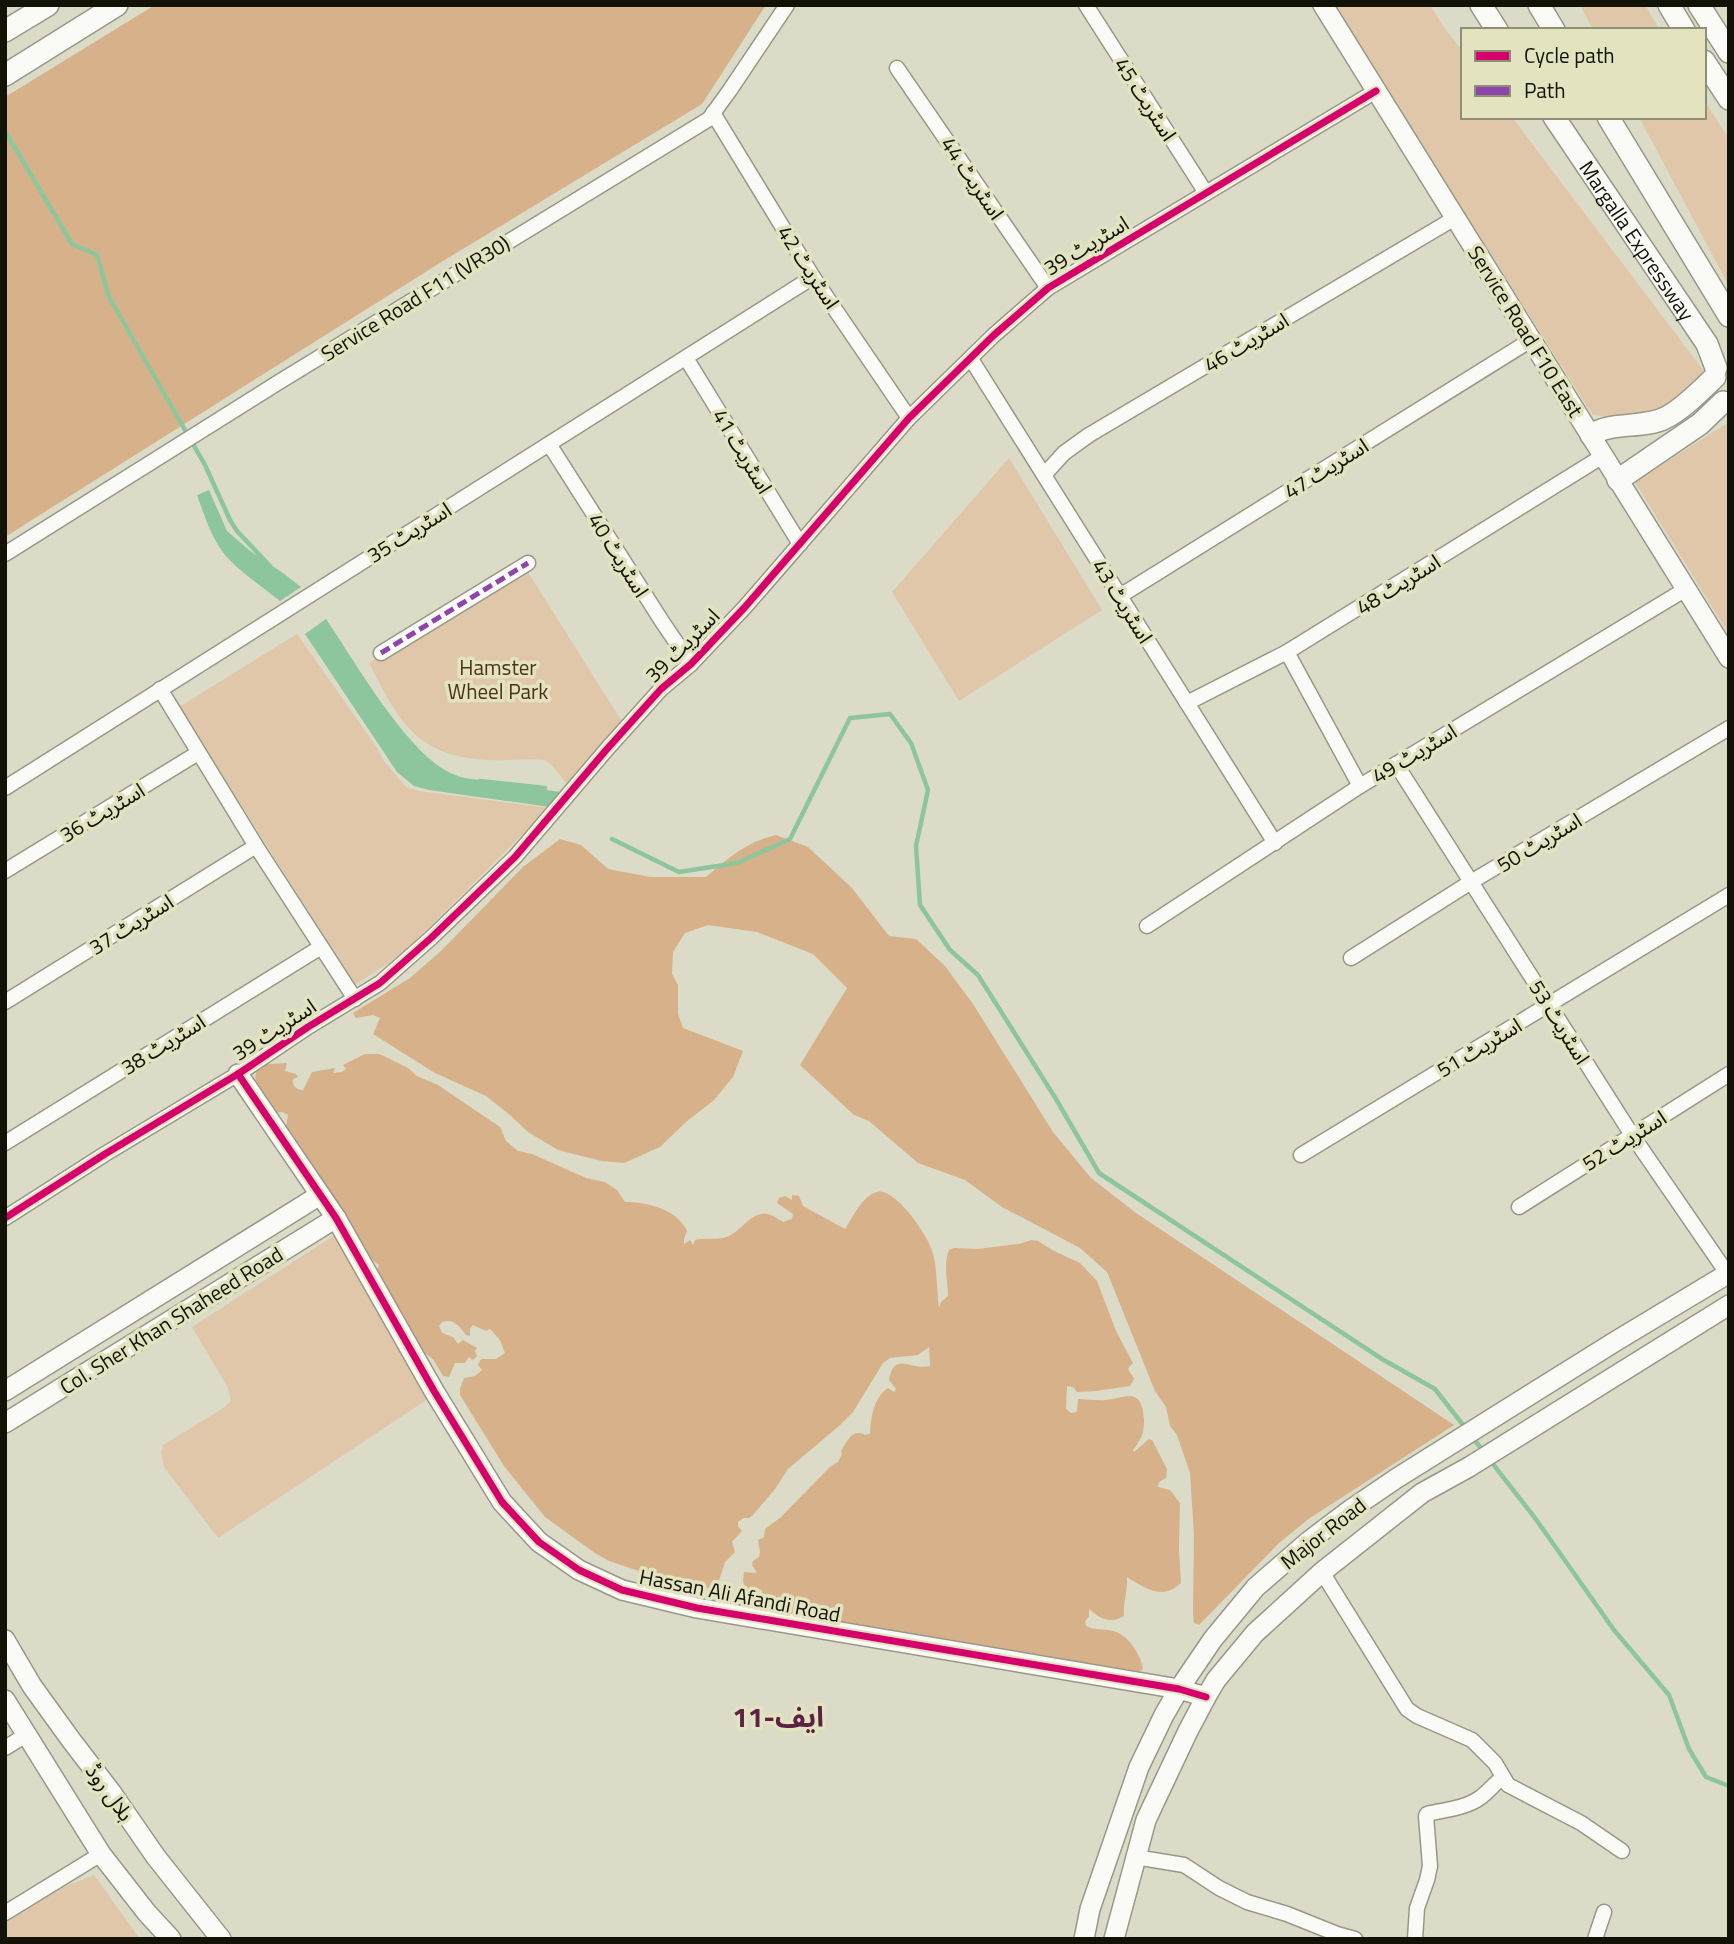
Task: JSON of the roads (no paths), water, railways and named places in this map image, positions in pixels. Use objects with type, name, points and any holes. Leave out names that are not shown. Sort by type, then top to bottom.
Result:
[{"type":"main road","points":[[5,31],[48,5]]},
{"type":"main road","points":[[5,75],[117,5]]},
{"type":"main road","points":[[1481,5],[1496,28]]},
{"type":"main road","points":[[1539,5],[1553,28]]},
{"type":"main road","points":[[1669,5],[1683,28]]},
{"type":"main road","points":[[1699,5],[1729,52]]},
{"type":"main road","points":[[1706,64],[1729,99]]},
{"type":"main road","name":"Margalla Expressway","points":[[1555,119],[1720,365],[1715,386],[1726,404]]},
{"type":"main road","name":"Margalla Expressway","points":[[1609,119],[1729,316]]},
{"type":"main road","points":[[1591,435],[1602,428],[1664,419],[1696,395],[1720,365]]},
{"type":"main road","points":[[1618,480],[1726,404]]},
{"type":"street","name":"Service Road F11 (VR30)","points":[[5,554],[211,424],[709,119],[786,5]]},
{"type":"street","name":"اسٹریٹ 45","points":[[1086,5],[1206,193]]},
{"type":"street","name":"Service Road F10 East","points":[[1323,5],[1729,658]]},
{"type":"street","name":"اسٹریٹ 44","points":[[897,68],[1048,288]]},
{"type":"street","name":"اسٹریٹ 39","points":[[5,1218],[380,984],[515,857],[661,689],[691,664],[745,607],[909,418],[1016,314],[1048,288],[1376,91]]},
{"type":"street","name":"اسٹریٹ 42","points":[[713,113],[814,277],[909,418]]},
{"type":"street","name":"اسٹریٹ 46","points":[[1044,475],[1064,453],[1089,435],[1455,218]]},
{"type":"street","name":"اسٹریٹ 35","points":[[5,788],[814,277]]},
{"type":"street","name":"اسٹریٹ 47","points":[[1120,596],[1531,340]]},
{"type":"street","name":"اسٹریٹ 41","points":[[686,358],[800,544]]},
{"type":"street","name":"اسٹریٹ 43","points":[[971,359],[1275,843]]},
{"type":"street","name":"اسٹریٹ 40","points":[[549,444],[691,664]]},
{"type":"street","name":"اسٹریٹ 48","points":[[1187,703],[1287,652],[1603,456]]},
{"type":"street","points":[[381,653],[528,563]]},
{"type":"street","name":"اسٹریٹ 49","points":[[1147,926],[1360,786],[1686,589]]},
{"type":"street","points":[[1287,652],[1360,786]]},
{"type":"street","points":[[160,690],[355,999]]},
{"type":"street","name":"اسٹریٹ 50","points":[[1352,958],[1471,882],[1729,729]]},
{"type":"street","name":"اسٹریٹ 36","points":[[5,871],[198,753]]},
{"type":"street","name":"اسٹریٹ 53","points":[[1396,764],[1632,1135],[1728,1275]]},
{"type":"street","name":"اسٹریٹ 37","points":[[5,1002],[256,846]]},
{"type":"street","name":"اسٹریٹ 51","points":[[1301,1155],[1729,895]]},
{"type":"street","name":"اسٹریٹ 38","points":[[5,1143],[321,947]]},
{"type":"street","name":"اسٹریٹ 52","points":[[1519,1207],[1729,1073]]},
{"type":"street","name":"Hassan Ali Afandi Road","points":[[238,1074],[336,1218],[433,1391],[502,1502],[539,1542],[579,1570],[622,1590],[696,1608],[1179,1689],[1206,1697]]},
{"type":"street","name":"Col. Sher Khan Shaheed Road","points":[[5,1391],[320,1195]]},
{"type":"street","name":"Col. Sher Khan Shaheed Road","points":[[5,1423],[336,1218]]},
{"type":"street","name":"Major Road","points":[[1084,1939],[1090,1909],[1139,1767],[1179,1689],[1213,1639],[1256,1587],[1309,1541],[1407,1472],[1728,1275]]},
{"type":"street","name":"Major Road","points":[[1114,1939],[1146,1820],[1206,1697],[1216,1680],[1255,1633],[1322,1572],[1422,1493],[1469,1467],[1729,1305]]},
{"type":"street","points":[[1407,1472],[1422,1493]]},
{"type":"street","points":[[1322,1572],[1407,1709],[1472,1740],[1495,1763],[1502,1779],[1514,1790],[1581,1824],[1622,1851]]},
{"type":"street","name":"ہلال روڈ","points":[[5,1640],[32,1686],[156,1857],[220,1938]]},
{"type":"street","name":"ہلال روڈ","points":[[5,1700],[101,1854],[171,1939]]},
{"type":"street","points":[[5,1748],[26,1735]]},
{"type":"street","points":[[1415,1939],[1416,1908],[1430,1866],[1427,1814],[1467,1805],[1480,1798],[1502,1779]]},
{"type":"street","points":[[5,1913],[101,1854]]},
{"type":"street","points":[[1135,1857],[1184,1865],[1219,1888],[1247,1902],[1355,1939]]},
{"type":"street","points":[[1595,1939],[1604,1912]]},
{"type":"waterway","points":[[5,131],[72,244],[97,255],[109,297],[205,465],[230,520],[270,566]]},
{"type":"waterway","points":[[612,839],[679,872],[737,863],[790,839],[850,718],[890,714],[911,743],[928,790],[916,846],[920,905],[950,950],[978,975],[1099,1173],[1382,1359],[1435,1389],[1467,1430]]},
{"type":"waterway","points":[[480,781],[545,788]]},
{"type":"waterway","points":[[1472,1437],[1484,1452]]},
{"type":"waterway","points":[[1489,1459],[1535,1518],[1614,1630],[1669,1695],[1689,1749],[1706,1777],[1729,1786]]},
{"type":"district","name":"ایف-11","points":[[778,1716]]},
{"type":"park label","name":"Hamster Wheel Park","points":[[498,679]]}]
